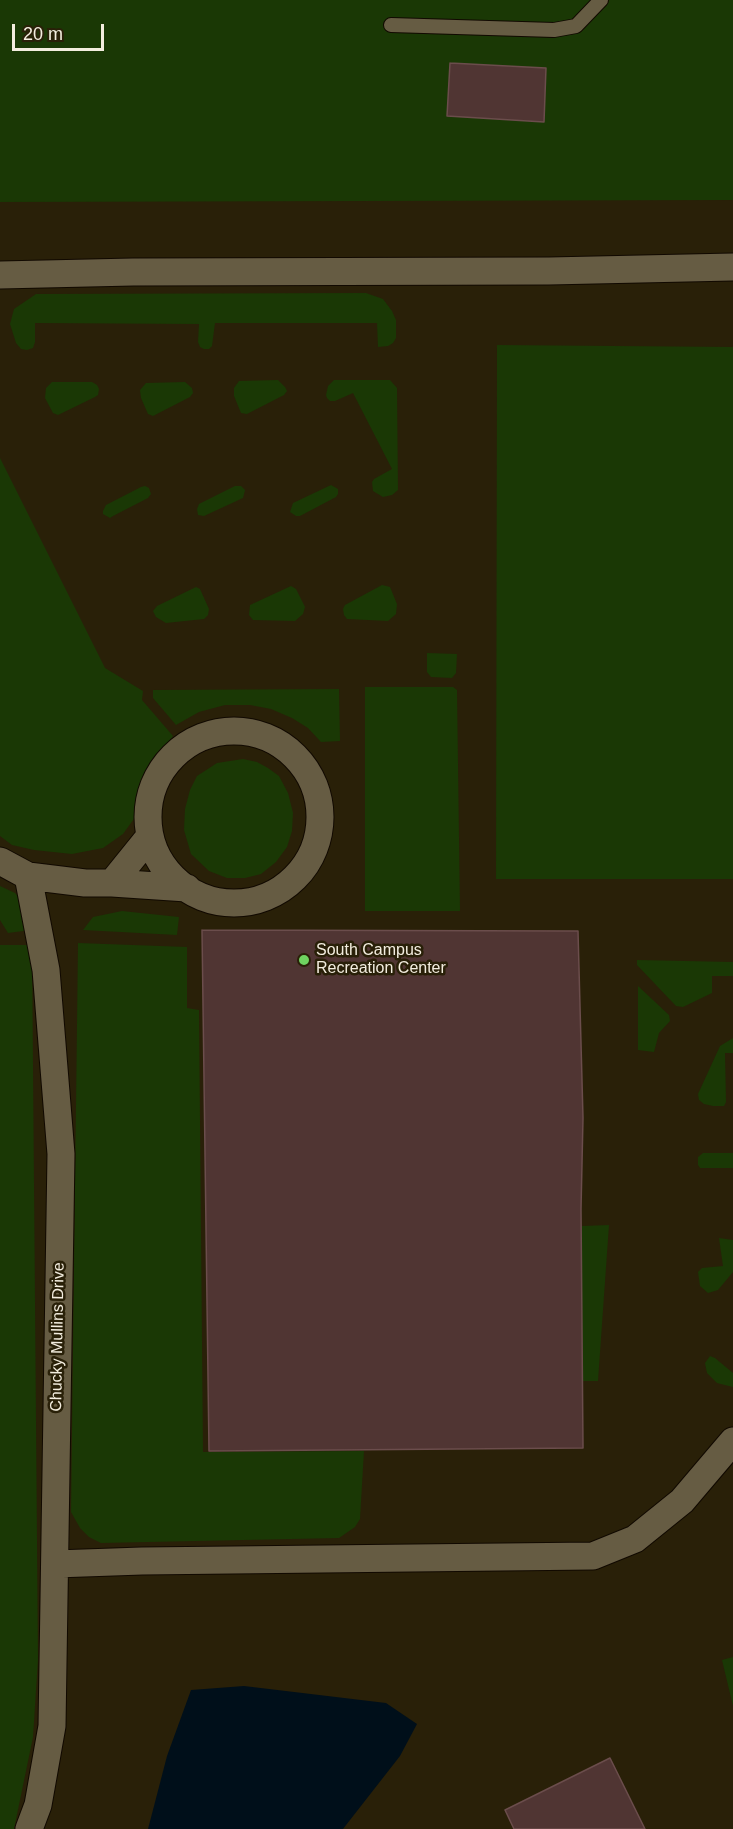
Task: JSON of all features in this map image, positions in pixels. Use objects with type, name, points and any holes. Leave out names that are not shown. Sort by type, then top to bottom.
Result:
[{"type":"street","points":[[0,275],[133,272],[549,271],[733,267]]},
{"type":"street","points":[[222,731],[250,732],[277,742],[299,760],[314,785],[320,813],[317,841],[305,866],[285,886],[260,899],[232,903],[204,897],[188,888],[179,883],[160,862],[150,836],[148,807],[156,779],[172,756],[195,739],[222,731]]},
{"type":"street","points":[[112,883],[150,836]]},
{"type":"street","points":[[0,861],[28,876],[85,883],[188,888]]},
{"type":"street","name":"Chucky Mullins Drive","points":[[28,876],[46,970],[61,1154],[52,1726],[38,1805],[29,1829]]},
{"type":"street","points":[[55,1564],[593,1556],[635,1539],[682,1501],[733,1441]]},
{"type":"lane","points":[[391,25],[554,30],[576,26],[601,0]]},
{"type":"green space","points":[[0,0],[733,0],[733,200],[0,202]]},
{"type":"green space","points":[[366,293],[383,299],[396,320],[396,338],[388,346],[378,347],[377,323],[215,323],[212,346],[204,349],[198,342],[199,324],[35,323],[35,342],[33,348],[27,350],[21,349],[16,343],[10,324],[14,309],[36,294]]},
{"type":"green space","points":[[497,345],[733,347],[733,879],[496,879]]},
{"type":"green space","points":[[278,380],[287,391],[284,395],[247,414],[241,413],[234,396],[234,388],[239,381]]},
{"type":"green space","points":[[334,380],[390,380],[397,388],[398,490],[392,495],[383,497],[373,491],[374,479],[392,469],[353,393],[335,401],[327,398],[328,386]]},
{"type":"green space","points":[[52,382],[92,382],[99,389],[98,395],[58,415],[53,413],[45,398],[46,388]]},
{"type":"green space","points":[[185,382],[192,388],[193,393],[190,397],[153,416],[148,414],[140,390],[146,383]]},
{"type":"green space","points":[[0,458],[105,668],[143,691],[142,700],[173,736],[145,778],[136,816],[123,834],[103,848],[72,854],[34,850],[12,845],[0,836]]},
{"type":"green space","points":[[331,485],[338,489],[336,497],[300,516],[290,512],[293,503]]},
{"type":"green space","points":[[145,486],[149,488],[151,494],[148,498],[110,518],[103,514],[106,505]]},
{"type":"green space","points":[[235,486],[241,486],[245,490],[243,498],[204,516],[198,515],[199,504]]},
{"type":"green space","points":[[382,585],[390,587],[397,604],[396,614],[388,621],[347,619],[343,609],[345,605]]},
{"type":"green space","points":[[291,586],[296,589],[305,607],[303,614],[295,621],[253,620],[249,615],[250,605]]},
{"type":"green space","points":[[196,587],[200,589],[209,609],[204,619],[166,623],[156,617],[153,611],[157,606]]},
{"type":"green space","points":[[427,653],[457,654],[456,673],[452,678],[431,677],[427,672]]},
{"type":"green space","points":[[365,687],[453,687],[457,690],[460,911],[365,911]]},
{"type":"green space","points":[[339,689],[340,741],[321,742],[308,728],[292,718],[271,709],[250,705],[225,705],[199,712],[176,725],[153,698],[153,690]]},
{"type":"green space","points":[[243,759],[257,762],[279,776],[288,793],[293,813],[292,831],[287,847],[276,862],[261,874],[245,878],[227,878],[209,871],[191,854],[184,830],[185,809],[197,776],[217,763]]},
{"type":"green space","points":[[0,886],[15,893],[29,909],[31,930],[8,933],[0,920]]},
{"type":"green space","points":[[122,911],[179,917],[177,935],[83,930],[93,917]]},
{"type":"green space","points":[[78,943],[187,947],[187,1008],[199,1010],[203,1452],[364,1451],[360,1519],[355,1527],[339,1538],[101,1543],[89,1537],[80,1528],[71,1512]]},
{"type":"green space","points":[[0,945],[32,945],[38,1659],[33,1737],[14,1829],[0,1829]]},
{"type":"green space","points":[[637,960],[733,962],[733,976],[712,976],[712,993],[683,1007],[676,1006],[637,965]]},
{"type":"green space","points":[[638,986],[669,1015],[670,1021],[659,1033],[654,1052],[638,1050]]},
{"type":"green space","points":[[733,1038],[733,1053],[725,1053],[726,1102],[724,1106],[704,1104],[699,1100],[698,1094],[720,1046]]},
{"type":"green space","points":[[703,1153],[733,1153],[733,1168],[700,1168],[698,1157]]},
{"type":"green space","points":[[609,1225],[598,1381],[582,1381],[582,1226]]},
{"type":"green space","points":[[719,1238],[733,1240],[733,1272],[718,1290],[708,1293],[700,1286],[698,1272],[702,1268],[723,1266]]},
{"type":"green space","points":[[710,1356],[733,1373],[733,1387],[717,1383],[707,1373],[705,1363]]},
{"type":"green space","points":[[733,1657],[733,1706],[722,1660]]},
{"type":"water","points":[[244,1686],[386,1703],[417,1724],[400,1756],[343,1829],[148,1829],[167,1756],[191,1690]]},
{"type":"building","points":[[450,63],[546,68],[544,122],[447,116]]},
{"type":"building","points":[[202,930],[578,931],[583,1118],[581,1209],[583,1448],[209,1451]]},
{"type":"building","points":[[610,1758],[645,1829],[514,1829],[505,1810]]},
{"type":"place","name":"South Campus Recreation Center","points":[[304,960]]}]
